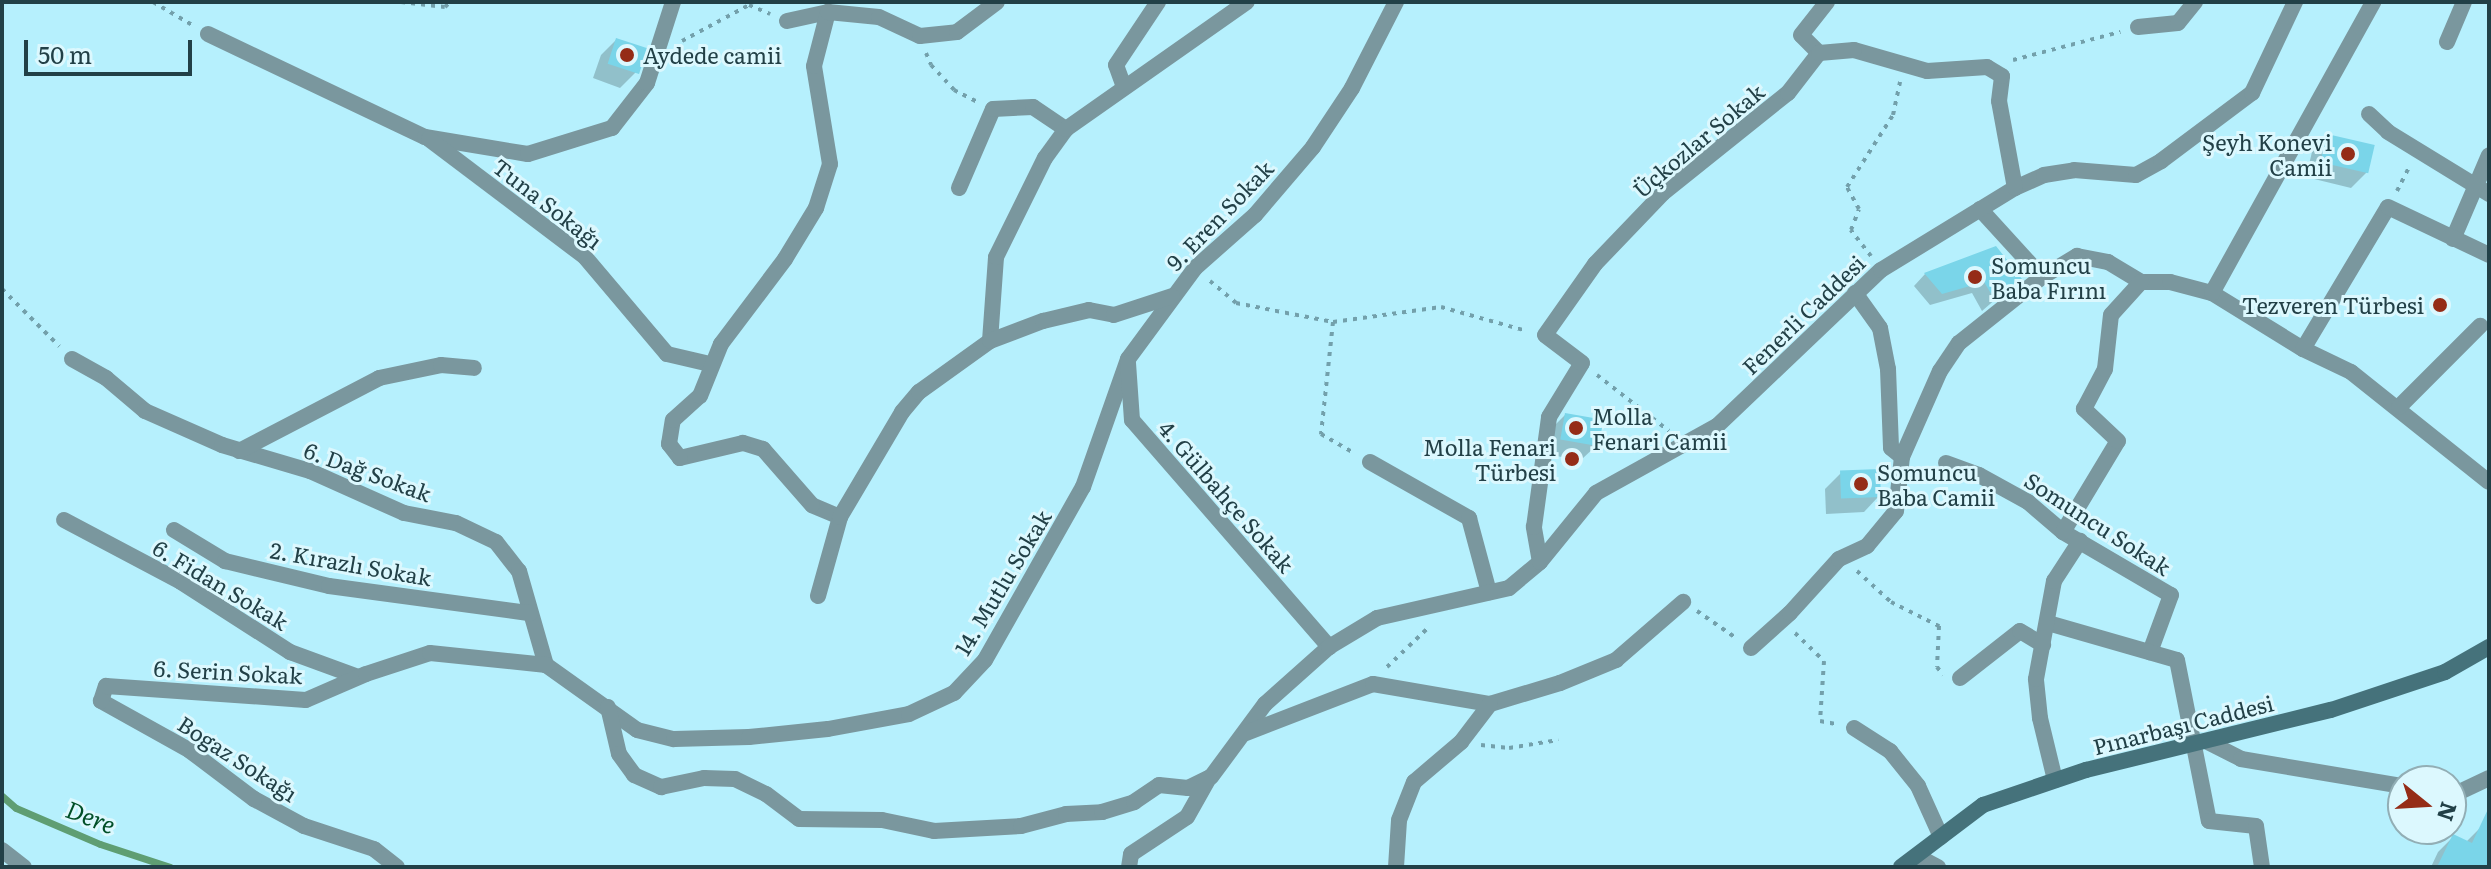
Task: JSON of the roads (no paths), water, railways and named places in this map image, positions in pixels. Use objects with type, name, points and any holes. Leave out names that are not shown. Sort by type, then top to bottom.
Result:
[{"type":"main road","name":"Pınarbaşı Caddesi","points":[[1901,867],[1983,805],[2055,780],[2331,710],[2445,672],[2489,647]]},
{"type":"street","points":[[208,34],[425,137],[528,154],[612,128],[647,83],[673,2]]},
{"type":"street","points":[[787,21],[828,12],[879,17],[920,36],[957,32],[997,2]]},
{"type":"street","points":[[1124,87],[1116,65],[1158,2]]},
{"type":"street","points":[[990,341],[996,257],[1045,158],[1066,129],[1247,2]]},
{"type":"street","name":"9. Eren Sokak","points":[[1174,295],[1195,268],[1255,215],[1313,147],[1352,88],[1396,2]]},
{"type":"street","points":[[1827,2],[1801,35],[1819,53],[1854,50],[1927,71],[1987,67],[2002,76],[1999,101],[2015,188]]},
{"type":"street","points":[[2138,27],[2178,23],[2195,2]]},
{"type":"street","name":"Fenerli Caddesi","points":[[1245,734],[1265,704],[1329,647],[1377,618],[1509,588],[1540,562],[1596,493],[1717,426],[1881,270],[2015,188],[2044,175],[2074,170],[2136,175],[2161,161],[2252,93],[2295,2]]},
{"type":"street","points":[[2212,293],[2373,2]]},
{"type":"street","points":[[2447,42],[2464,2]]},
{"type":"street","points":[[828,12],[814,66],[830,164],[816,208],[785,259],[710,364],[700,396],[673,420],[669,444],[680,458],[743,443],[763,449],[812,505],[840,517]]},
{"type":"street","name":"Üçkozlar Sokak","points":[[1540,562],[1534,527],[1549,417],[1582,363],[1545,335],[1595,264],[1663,193],[1788,93],[1819,53]]},
{"type":"street","points":[[959,188],[993,109],[1033,107],[1066,129]]},
{"type":"street","points":[[2369,114],[2388,132],[2481,190]]},
{"type":"street","name":"Tuna Sokağı","points":[[425,137],[585,257],[667,354],[710,364]]},
{"type":"street","points":[[2453,239],[2481,190],[2489,155]]},
{"type":"street","points":[[2303,349],[2388,207],[2489,255]]},
{"type":"street","points":[[1980,209],[2042,277]]},
{"type":"street","points":[[1751,648],[1790,613],[1839,559],[1867,546],[1896,511],[1902,457],[1940,371],[1959,343],[2042,277],[2077,256],[2108,262],[2141,282],[2170,282],[2212,293],[2303,349],[2351,372],[2399,407],[2489,482]]},
{"type":"street","points":[[2063,532],[2118,441],[2084,409],[2105,369],[2111,315],[2141,282]]},
{"type":"street","points":[[1855,293],[1880,328],[1888,369],[1891,448],[1902,457]]},
{"type":"street","points":[[818,596],[840,517],[888,434],[919,392],[990,341],[1043,321],[1089,310],[1114,315],[1174,295]]},
{"type":"street","name":"14. Mutlu Sokak","points":[[608,707],[637,730],[674,739],[749,737],[828,729],[909,714],[954,693],[985,660],[1083,487],[1128,359],[1174,295]]},
{"type":"street","points":[[2399,407],[2480,326]]},
{"type":"street","name":"6. Dağ Sokak","points":[[72,359],[106,378],[145,411],[239,451],[310,471],[404,513],[456,523],[496,542],[519,571],[546,665]]},
{"type":"street","name":"4. Gülbahçe Sokak","points":[[1128,359],[1132,420],[1329,647]]},
{"type":"street","points":[[239,451],[379,378],[441,365],[474,368]]},
{"type":"street","points":[[1370,462],[1469,518],[1489,592]]},
{"type":"street","name":"Somuncu Sokak","points":[[1946,463],[1979,475],[2028,502],[2063,532],[2171,595],[2150,652]]},
{"type":"street","name":"6. Fidan Sokak","points":[[64,520],[181,582],[290,652],[358,677]]},
{"type":"street","name":"2. Kırazlı Sokak","points":[[174,530],[225,561],[329,586],[530,613]]},
{"type":"street","points":[[2055,780],[2040,718],[2036,679],[2054,581],[2080,541]]},
{"type":"street","points":[[1129,867],[1131,854],[1187,817],[1209,778],[1245,734],[1373,684],[1490,704],[1560,683],[1616,660],[1683,602]]},
{"type":"street","points":[[2048,623],[2177,660],[2199,742],[2209,821],[2256,826],[2262,867]]},
{"type":"street","points":[[1960,678],[2020,631],[2043,645]]},
{"type":"street","name":"6. Serin Sokak","points":[[101,701],[106,686],[306,700],[358,677],[430,653],[546,665]]},
{"type":"street","points":[[546,665],[608,707],[619,754],[634,775],[661,787],[704,778],[735,779],[766,794],[799,819],[882,820],[934,831],[1021,826],[1066,814],[1102,812],[1134,802],[1159,785],[1188,788],[1209,778]]},
{"type":"street","name":"Bogaz Sokağı","points":[[101,701],[189,750],[254,799],[304,826],[374,849],[397,867]]},
{"type":"street","points":[[1396,867],[1399,820],[1414,782],[1461,742],[1490,704]]},
{"type":"street","points":[[1854,728],[1890,751],[1900,763],[1918,786],[1941,837]]},
{"type":"street","points":[[2199,742],[2241,759],[2387,783]]},
{"type":"street","points":[[2467,788],[2489,778]]},
{"type":"street","points":[[2,850],[24,867]]},
{"type":"street","points":[[1917,856],[1938,867]]},
{"type":"waterway","name":"Dere","points":[[2,796],[16,808],[100,844],[170,867]]},
{"type":"place","name":"Aydede camii","points":[[627,55]]},
{"type":"place","name":"Şeyh Konevi Camii","points":[[2348,154]]},
{"type":"place","name":"Somuncu Baba Fırını","points":[[1975,277]]},
{"type":"place","name":"Tezveren Türbesi","points":[[2440,305]]},
{"type":"place","name":"Molla Fenari Camii","points":[[1576,428]]},
{"type":"place","name":"Molla Fenari Türbesi","points":[[1572,459]]},
{"type":"place","name":"Somuncu Baba Camii","points":[[1861,484]]}]
